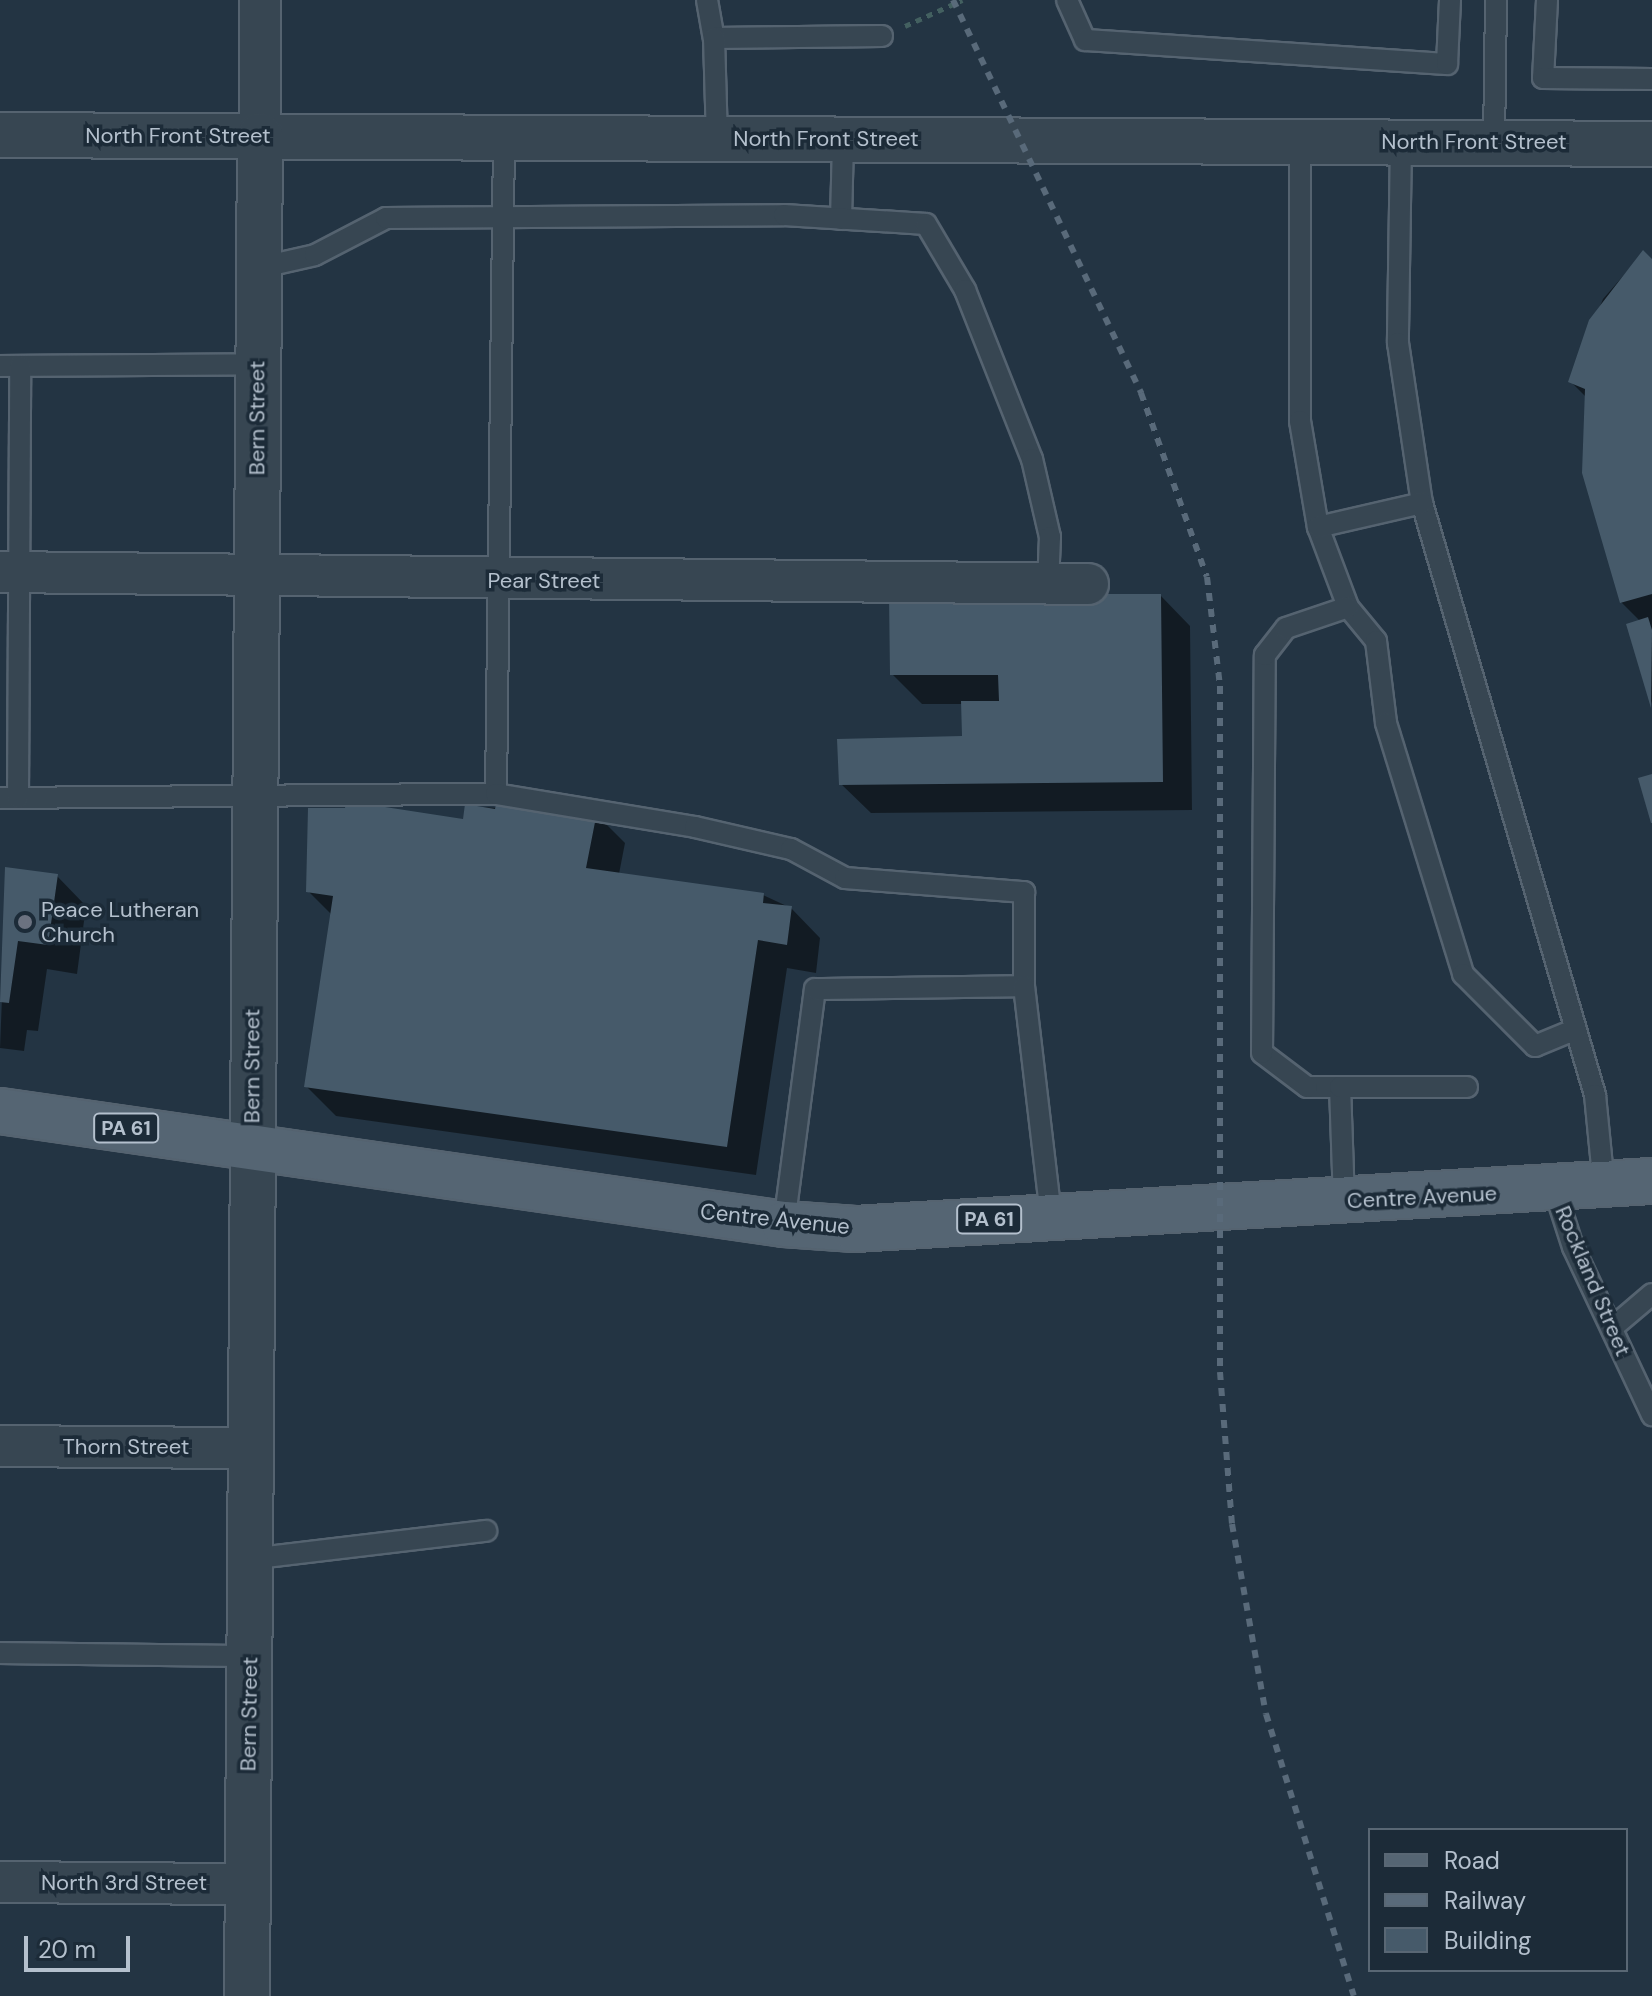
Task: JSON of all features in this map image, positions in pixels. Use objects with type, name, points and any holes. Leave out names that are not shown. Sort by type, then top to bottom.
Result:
[{"type":"main road","name":"Centre Avenue","points":[[0,1111],[784,1224],[855,1229],[1051,1215],[1555,1191],[1652,1181]]},
{"type":"street","points":[[260,0],[260,135]]},
{"type":"street","name":"North Front Street","points":[[0,135],[1652,144]]},
{"type":"street","name":"Bern Street","points":[[247,1996],[260,135]]},
{"type":"street","name":"Pear Street","points":[[10,572],[256,572],[495,580],[1088,584]]},
{"type":"street","name":"Thorn Street","points":[[0,1446],[251,1448]]},
{"type":"street","name":"North 3rd Street","points":[[0,1882],[247,1884]]},
{"type":"lane","points":[[707,0],[714,38],[717,139]]},
{"type":"lane","points":[[1067,0],[1085,40],[1447,64],[1450,0]]},
{"type":"lane","points":[[1494,143],[1496,0]]},
{"type":"lane","points":[[1547,0],[1543,78],[1652,79]]},
{"type":"lane","points":[[714,38],[882,36]]},
{"type":"lane","points":[[496,794],[495,580],[504,138]]},
{"type":"lane","points":[[841,219],[843,140]]},
{"type":"lane","points":[[1300,141],[1300,421],[1318,527],[1348,607],[1376,641],[1386,723],[1463,974],[1535,1046],[1576,1029]]},
{"type":"lane","points":[[1401,142],[1398,343],[1422,503],[1595,1095],[1604,1186]]},
{"type":"lane","points":[[258,268],[315,255],[386,218],[841,219],[926,224],[965,290],[1032,459],[1050,537],[1048,584]]},
{"type":"lane","points":[[257,364],[10,366],[9,798],[496,794],[791,849],[845,878],[1024,892],[1024,986],[1051,1215]]},
{"type":"lane","points":[[1318,527],[1422,503]]},
{"type":"lane","points":[[1348,607],[1286,628],[1265,655],[1262,1053],[1307,1087],[1467,1087]]},
{"type":"lane","points":[[784,1224],[815,989],[1024,986]]},
{"type":"lane","points":[[1340,1087],[1344,1201]]},
{"type":"lane","name":"Rockland Street","points":[[1555,1191],[1652,1415]]},
{"type":"lane","points":[[1612,1328],[1652,1294]]},
{"type":"lane","points":[[250,1559],[486,1531]]},
{"type":"lane","points":[[0,1653],[250,1656]]},
{"type":"path","points":[[882,36],[962,0]]},
{"type":"building","points":[[1643,250],[1652,259],[1652,594],[1620,603],[1582,473],[1585,389],[1568,382],[1589,320]]},
{"type":"building","points":[[889,594],[1161,594],[1163,782],[839,785],[837,739],[962,736],[961,701],[999,701],[998,675],[890,675]]},
{"type":"building","points":[[1648,617],[1652,630],[1651,708],[1626,624]]},
{"type":"building","points":[[1652,774],[1652,823],[1651,823],[1638,778]]},
{"type":"building","points":[[497,800],[597,812],[586,868],[764,893],[763,903],[792,906],[787,945],[758,940],[727,1147],[304,1087],[333,896],[306,892],[308,808],[345,808],[346,801],[463,819],[465,804],[495,809]]},
{"type":"building","name":"Peace Lutheran Church","points":[[5,867],[58,874],[48,945],[18,941],[9,1003],[0,1002]]},
{"type":"railway","points":[[953,0],[1141,393],[1207,577],[1220,686],[1220,1372],[1232,1524],[1266,1714],[1354,1996]]},
{"type":"place","name":"Peace Lutheran Church","points":[[25,922]]}]
